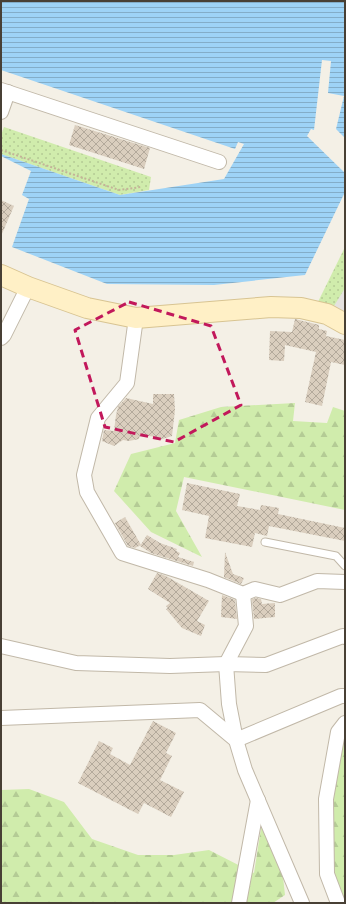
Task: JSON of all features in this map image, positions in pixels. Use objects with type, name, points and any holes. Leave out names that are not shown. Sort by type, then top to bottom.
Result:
[{"type":"street","points":[[1,112],[4,91],[218,162]]},
{"type":"street","points":[[1,275],[28,287],[87,308],[136,318],[271,307],[301,308],[327,314],[345,324]]},
{"type":"street","points":[[1,338],[4,335],[28,287]]},
{"type":"street","points":[[136,318],[127,382],[98,418],[84,475],[86,492],[122,553],[208,580],[243,594],[255,589],[280,595],[317,582],[345,582]]},
{"type":"street","points":[[243,594],[246,626],[226,664],[229,704],[236,740],[245,770],[302,903]]},
{"type":"street","points":[[1,646],[76,663],[170,666],[226,664],[266,665],[344,635]]},
{"type":"street","points":[[236,740],[341,696],[345,696]]},
{"type":"street","points":[[1,718],[200,710],[236,740]]},
{"type":"street","points":[[338,903],[327,874],[326,799],[338,732],[345,723]]},
{"type":"street","points":[[239,903],[258,800]]},
{"type":"lane","points":[[265,542],[336,556],[345,566]]},
{"type":"path","points":[[1,150],[119,190],[141,187]]},
{"type":"highlighted area","points":[[129,302],[211,326],[241,405],[174,442],[105,427],[75,330]]},
{"type":"green space","points":[[4,127],[151,177],[149,190],[120,195],[1,154],[1,135]]},
{"type":"green space","points":[[345,247],[345,324],[314,310]]},
{"type":"green space","points":[[295,403],[293,421],[327,423],[333,407],[345,411],[345,510],[184,477],[176,511],[202,557],[151,532],[114,491],[131,454],[175,443],[179,420],[221,407]]},
{"type":"green space","points":[[345,732],[345,903],[333,871],[332,800]]},
{"type":"green space","points":[[29,789],[64,802],[92,839],[138,855],[174,855],[209,850],[254,873],[262,822],[282,868],[285,895],[273,903],[1,903],[1,790]]},
{"type":"shaded area","points":[[345,288],[345,314],[334,306]]},
{"type":"water","points":[[1,1],[345,1],[345,138],[336,129],[344,96],[328,93],[331,61],[322,60],[314,130],[311,129],[307,136],[345,173],[345,192],[305,275],[214,285],[107,284],[12,247],[29,199],[22,195],[31,171],[1,156],[1,154],[120,195],[224,179],[244,144],[238,142],[235,149],[1,70]]},
{"type":"building","points":[[75,125],[150,148],[144,169],[69,145]]},
{"type":"building","points":[[1,200],[14,206],[1,236]]},
{"type":"building","points":[[295,319],[319,325],[319,329],[327,331],[326,336],[345,340],[345,365],[331,362],[322,406],[305,402],[316,352],[285,345],[284,361],[269,360],[270,331],[292,332]]},
{"type":"building","points":[[153,394],[174,394],[175,410],[172,436],[160,440],[157,437],[140,435],[139,439],[129,441],[123,440],[114,446],[102,441],[104,430],[114,431],[118,407],[126,398],[153,404]]},
{"type":"building","points":[[187,483],[240,494],[237,506],[260,510],[261,505],[279,508],[278,514],[345,528],[345,541],[269,526],[267,536],[255,533],[252,547],[205,538],[209,516],[182,510]]},
{"type":"building","points":[[125,517],[141,545],[135,548],[128,546],[115,523]]},
{"type":"building","points":[[147,535],[160,543],[177,549],[176,551],[180,553],[178,557],[194,562],[193,566],[151,553],[140,546]]},
{"type":"building","points":[[225,552],[233,574],[244,578],[241,584],[224,577]]},
{"type":"building","points":[[157,573],[166,576],[209,601],[197,621],[205,625],[201,636],[182,628],[166,609],[168,608],[166,606],[170,603],[148,589]]},
{"type":"building","points":[[222,595],[235,600],[237,619],[221,617]]},
{"type":"building","points":[[252,599],[261,599],[262,604],[275,603],[275,617],[254,619]]},
{"type":"building","points":[[153,721],[176,733],[166,753],[172,756],[160,780],[184,792],[171,817],[144,803],[138,814],[78,783],[99,741],[113,748],[110,754],[130,765]]}]
